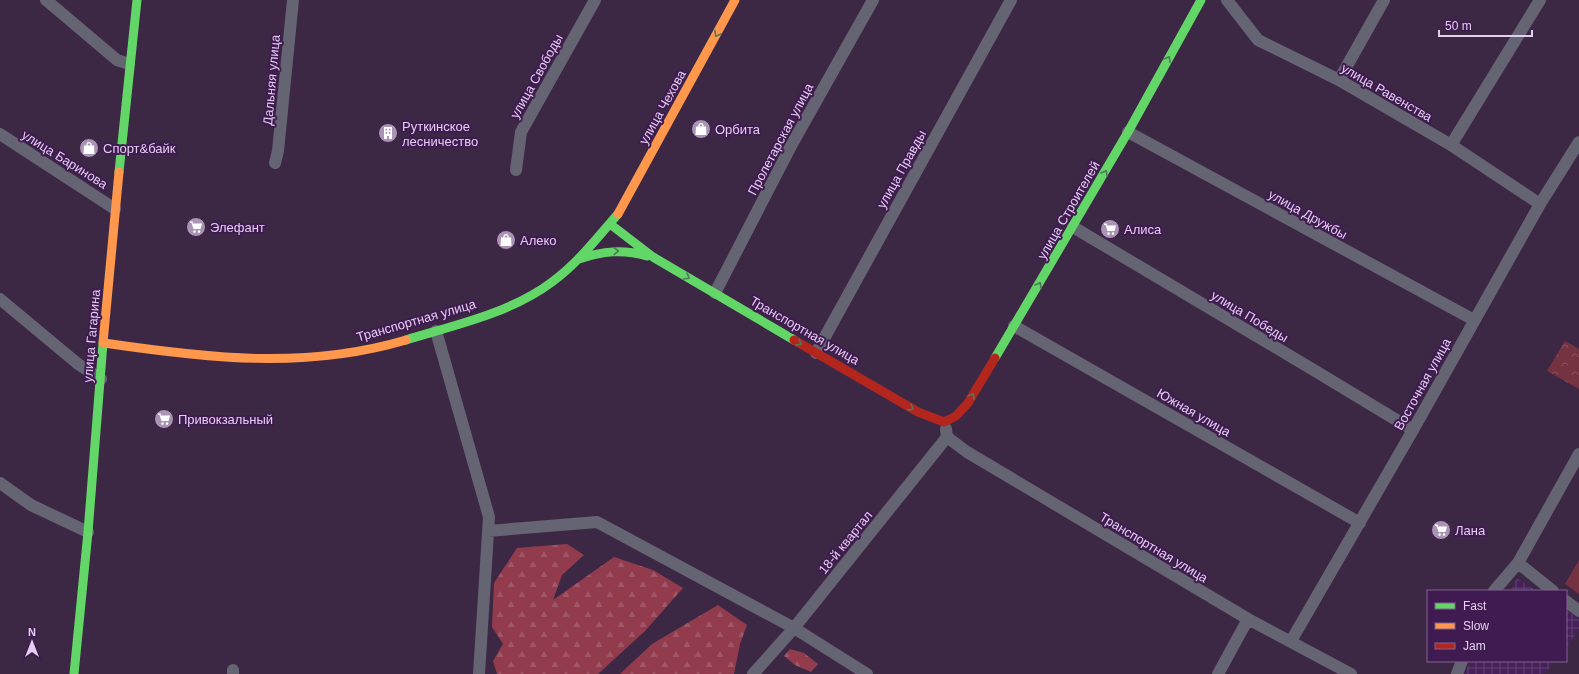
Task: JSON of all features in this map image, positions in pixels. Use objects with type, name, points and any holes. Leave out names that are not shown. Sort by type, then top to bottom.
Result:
[{"type":"street","points":[[46,0],[117,60],[129,64]]},
{"type":"street","name":"улица Гагарина","points":[[74,674],[88,532],[115,209],[129,64],[137,0]]},
{"type":"street","name":"Дальняя улица","points":[[275,163],[278,151],[293,0]]},
{"type":"street","name":"улица Свободы","points":[[516,170],[521,132],[595,0]]},
{"type":"street","name":"улица Чехова","points":[[610,224],[618,214],[735,0]]},
{"type":"street","name":"Пролетарская улица","points":[[715,293],[792,144],[873,0]]},
{"type":"street","name":"улица Правды","points":[[816,352],[1011,0]]},
{"type":"street","name":"улица Строителей","points":[[944,422],[956,416],[968,403],[1128,132],[1201,0]]},
{"type":"street","name":"улица Равенства","points":[[1227,0],[1258,40],[1339,80],[1451,145],[1540,204]]},
{"type":"street","points":[[1339,80],[1384,0]]},
{"type":"street","points":[[1451,145],[1540,0]]},
{"type":"street","name":"улица Дружбы","points":[[1128,132],[1474,320]]},
{"type":"street","name":"улица Баринова","points":[[0,134],[115,209]]},
{"type":"street","name":"Восточная улица","points":[[1291,641],[1413,430],[1540,204],[1579,142]]},
{"type":"street","points":[[610,224],[653,257]]},
{"type":"street","name":"Транспортная улица","points":[[104,344],[221,356],[299,359],[332,356],[386,346],[489,314],[518,302],[552,282],[579,259],[610,224]]},
{"type":"street","name":"улица Победы","points":[[1073,227],[1413,430]]},
{"type":"street","points":[[579,259],[598,253],[615,250],[633,252],[653,257]]},
{"type":"street","name":"Транспортная улица","points":[[653,257],[918,412],[944,422]]},
{"type":"street","points":[[0,300],[78,364],[100,379]]},
{"type":"street","name":"Южная улица","points":[[1014,326],[1360,523]]},
{"type":"street","points":[[436,331],[489,518],[479,674]]},
{"type":"street","points":[[944,422],[947,437]]},
{"type":"street","name":"Транспортная улица","points":[[947,437],[966,452],[1248,618],[1352,674]]},
{"type":"street","name":"18-й квартал","points":[[753,674],[794,628],[947,437]]},
{"type":"street","points":[[1495,590],[1518,563],[1579,454]]},
{"type":"street","points":[[0,483],[31,505],[88,532]]},
{"type":"street","points":[[488,531],[597,522],[794,628],[867,674]]},
{"type":"street","points":[[1518,563],[1552,590]]},
{"type":"street","points":[[1567,602],[1579,611]]},
{"type":"street","points":[[1218,674],[1248,618]]},
{"type":"street","points":[[1457,674],[1462,662]]},
{"type":"shaded area","points":[[1517,578],[1535,590],[1511,590]]},
{"type":"shaded area","points":[[1567,611],[1579,619],[1579,631],[1567,646]]},
{"type":"shaded area","points":[[1470,662],[1554,662],[1544,674],[1464,674]]},
{"type":"green space","points":[[1565,341],[1579,349],[1579,389],[1547,371]]},
{"type":"green space","points":[[567,544],[584,555],[562,575],[553,600],[614,557],[653,570],[683,588],[645,631],[598,674],[497,674],[493,661],[503,644],[492,627],[494,583],[517,548]]},
{"type":"green space","points":[[1579,560],[1579,594],[1565,584]]},
{"type":"green space","points":[[718,605],[747,625],[740,644],[734,674],[620,674],[652,644]]},
{"type":"green space","points":[[790,649],[804,653],[818,664],[811,672],[795,665],[784,656]]},
{"type":"traffic: fast","points":[[119,172],[137,0]]},
{"type":"traffic: fast","points":[[995,358],[1128,132],[1201,0]]},
{"type":"traffic: fast","points":[[406,340],[482,317],[501,310],[536,293],[570,267],[618,214]]},
{"type":"traffic: fast","points":[[610,224],[653,257],[794,340]]},
{"type":"traffic: fast","points":[[579,259],[596,254],[613,252],[630,252],[647,256]]},
{"type":"traffic: fast","points":[[74,674],[88,532],[103,343]]},
{"type":"traffic: slow","points":[[618,214],[735,0]]},
{"type":"traffic: slow","points":[[103,343],[119,172]]},
{"type":"traffic: slow","points":[[104,343],[218,357],[293,358],[331,355],[368,349],[406,340]]},
{"type":"traffic: jam","points":[[794,340],[918,412],[944,422],[956,416],[968,403],[995,358]]},
{"type":"place","name":"Орбита","points":[[701,129]]},
{"type":"place","name":"Руткинское лесничество","points":[[388,133]]},
{"type":"place","name":"Спорт&байк","points":[[89,148]]},
{"type":"place","name":"Элефант","points":[[196,227]]},
{"type":"place","name":"Алиса","points":[[1110,229]]},
{"type":"place","name":"Алеко","points":[[506,240]]},
{"type":"place","name":"Привокзальный","points":[[164,419]]},
{"type":"place","name":"Лана","points":[[1441,530]]}]
